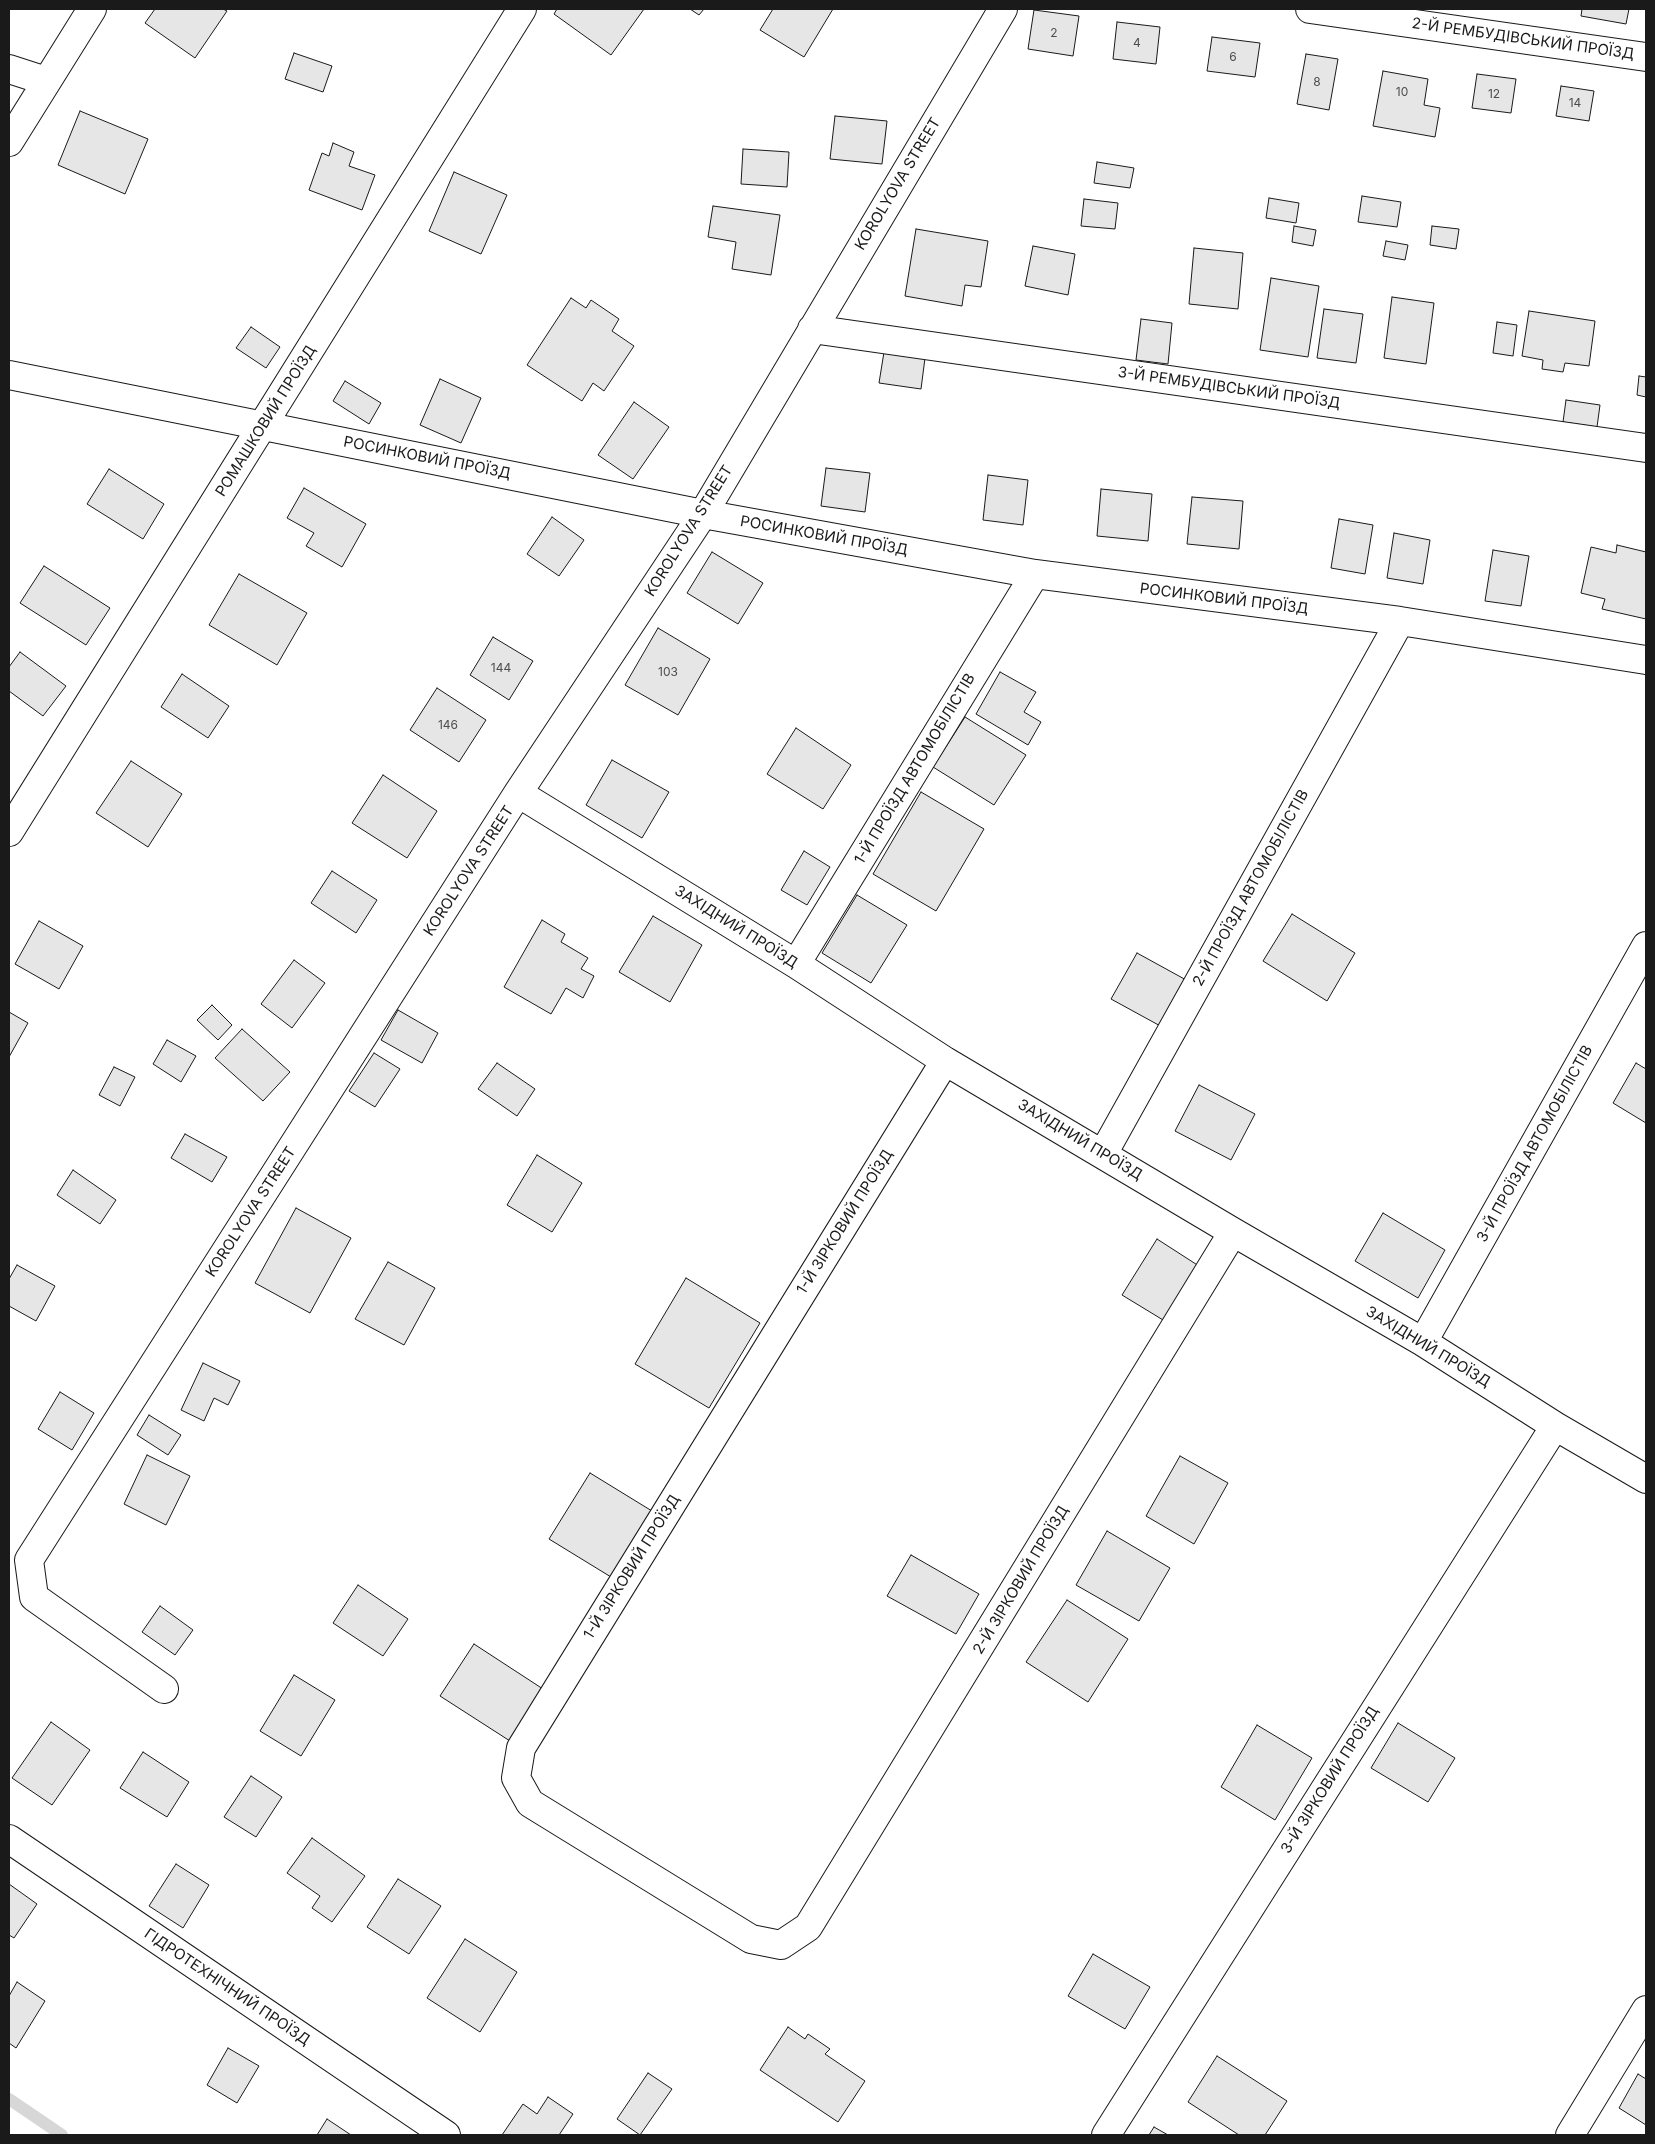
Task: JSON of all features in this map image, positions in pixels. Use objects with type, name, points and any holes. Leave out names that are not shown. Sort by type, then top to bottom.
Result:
[{"type":"street","points":[[9,142],[92,9]]},
{"type":"street","name":"РОМАШКОВИЙ ПРОЇЗД","points":[[9,832],[264,426],[522,9]]},
{"type":"street","name":"KOROLYOVA STREET","points":[[164,1690],[34,1597],[29,1560],[518,793],[702,514],[1003,9]]},
{"type":"street","name":"2-Й РЕМБУДІВСЬКИЙ ПРОЇЗД","points":[[1310,9],[1646,57]]},
{"type":"street","points":[[9,69],[46,82]]},
{"type":"street","name":"3-Й РЕМБУДІВСЬКИЙ ПРОЇЗД","points":[[812,329],[1646,448]]},
{"type":"street","name":"РОСИНКОВИЙ ПРОЇЗД","points":[[9,376],[702,514],[1035,574],[1400,622],[1646,660]]},
{"type":"street","name":"1-Й ПРОЇЗД АВТОМОБІЛІСТІВ","points":[[796,964],[1035,574]]},
{"type":"street","name":"2-Й ПРОЇЗД АВТОМОБІЛІСТІВ","points":[[1103,1154],[1400,622]]},
{"type":"street","name":"ЗАХІДНИЙ ПРОЇЗД","points":[[518,793],[796,964],[945,1060],[1233,1232],[1423,1342],[1555,1426],[1646,1479]]},
{"type":"street","name":"3-Й ПРОЇЗД АВТОМОБІЛІСТІВ","points":[[1423,1342],[1646,946]]},
{"type":"street","name":"1-Й ЗІРКОВИЙ ПРОЇЗД","points":[[808,1927],[781,1945],[751,1939],[530,1803],[516,1778],[520,1748],[945,1060]]},
{"type":"street","name":"2-Й ЗІРКОВИЙ ПРОЇЗД","points":[[808,1927],[1233,1232]]},
{"type":"street","name":"3-Й ЗІРКОВИЙ ПРОЇЗД","points":[[1106,2135],[1555,1426]]},
{"type":"street","name":"ГІДРОТЕХНІЧНИЙ ПРОЇЗД","points":[[9,1839],[446,2135]]},
{"type":"street","points":[[1570,2135],[1646,2010]]},
{"type":"building","points":[[155,9],[223,9],[227,11],[195,58],[145,23]]},
{"type":"building","points":[[557,9],[644,9],[611,55],[554,14]]},
{"type":"building","points":[[690,9],[704,9],[699,15]]},
{"type":"building","points":[[773,9],[833,9],[804,57],[760,30]]},
{"type":"building","points":[[1582,9],[1629,9],[1626,24],[1581,16]]},
{"type":"building","points":[[1034,10],[1079,16],[1073,56],[1028,49]]},
{"type":"building","points":[[1117,22],[1160,27],[1156,64],[1113,59]]},
{"type":"building","points":[[1212,37],[1260,43],[1255,77],[1207,71]]},
{"type":"building","points":[[294,53],[332,66],[323,92],[285,79]]},
{"type":"building","points":[[1306,54],[1338,59],[1329,110],[1297,104]]},
{"type":"building","points":[[1383,71],[1428,79],[1424,105],[1440,108],[1435,137],[1373,126]]},
{"type":"building","points":[[1477,74],[1516,79],[1511,113],[1472,108]]},
{"type":"building","points":[[1561,86],[1594,91],[1589,121],[1556,116]]},
{"type":"building","points":[[80,111],[148,139],[125,194],[58,165]]},
{"type":"building","points":[[835,116],[887,121],[882,164],[830,159]]},
{"type":"building","points":[[333,143],[354,152],[349,166],[375,175],[362,210],[309,190],[322,153],[329,156]]},
{"type":"building","points":[[743,149],[789,152],[787,187],[741,184]]},
{"type":"building","points":[[1097,162],[1134,168],[1130,188],[1094,183]]},
{"type":"building","points":[[454,172],[507,195],[481,254],[429,231]]},
{"type":"building","points":[[1362,196],[1401,202],[1397,227],[1358,222]]},
{"type":"building","points":[[1269,198],[1299,203],[1296,223],[1266,218]]},
{"type":"building","points":[[1084,199],[1118,203],[1115,229],[1081,226]]},
{"type":"building","points":[[713,206],[780,215],[771,275],[732,269],[736,242],[708,237]]},
{"type":"building","points":[[1294,226],[1316,230],[1313,246],[1292,242]]},
{"type":"building","points":[[1432,226],[1459,229],[1456,249],[1430,245]]},
{"type":"building","points":[[916,229],[988,241],[981,287],[965,285],[962,306],[905,296]]},
{"type":"building","points":[[1386,241],[1408,245],[1405,260],[1383,256]]},
{"type":"building","points":[[1033,246],[1075,254],[1068,295],[1025,286]]},
{"type":"building","points":[[1194,248],[1243,253],[1238,309],[1189,304]]},
{"type":"building","points":[[1271,278],[1319,286],[1308,357],[1260,350]]},
{"type":"building","points":[[1392,297],[1434,303],[1426,364],[1384,358]]},
{"type":"building","points":[[571,298],[586,308],[591,300],[619,319],[612,331],[634,346],[604,391],[593,383],[582,401],[527,365]]},
{"type":"building","points":[[1324,309],[1363,314],[1356,363],[1317,358]]},
{"type":"building","points":[[1529,311],[1595,321],[1589,366],[1565,363],[1563,372],[1542,369],[1543,360],[1522,356]]},
{"type":"building","points":[[1141,319],[1172,323],[1168,364],[1136,360]]},
{"type":"building","points":[[1497,322],[1517,325],[1513,356],[1493,353]]},
{"type":"building","points":[[251,327],[280,347],[266,368],[236,348]]},
{"type":"building","points":[[884,352],[925,358],[921,389],[879,383]]},
{"type":"building","points":[[1639,376],[1646,377],[1646,397],[1637,395]]},
{"type":"building","points":[[440,379],[481,398],[461,443],[420,425]]},
{"type":"building","points":[[345,381],[381,403],[369,424],[333,401]]},
{"type":"building","points":[[1566,400],[1600,405],[1597,427],[1563,422]]},
{"type":"building","points":[[634,402],[669,427],[633,479],[598,455]]},
{"type":"building","points":[[826,468],[870,473],[865,512],[821,506]]},
{"type":"building","points":[[109,469],[164,504],[143,539],[87,504]]},
{"type":"building","points":[[988,475],[1028,480],[1023,525],[983,520]]},
{"type":"building","points":[[304,488],[366,524],[342,567],[306,546],[314,533],[287,518]]},
{"type":"building","points":[[1101,489],[1152,494],[1148,541],[1097,536]]},
{"type":"building","points":[[1192,497],[1243,501],[1239,549],[1187,544]]},
{"type":"building","points":[[552,517],[584,540],[559,576],[527,554]]},
{"type":"building","points":[[1339,519],[1373,525],[1365,574],[1331,568]]},
{"type":"building","points":[[1394,533],[1430,540],[1423,584],[1387,578]]},
{"type":"building","points":[[1617,545],[1646,552],[1646,619],[1602,609],[1605,599],[1581,593],[1591,547],[1616,553]]},
{"type":"building","points":[[1493,550],[1529,556],[1521,606],[1485,601]]},
{"type":"building","points":[[712,552],[763,583],[738,624],[687,593]]},
{"type":"building","points":[[44,566],[110,608],[86,645],[20,603]]},
{"type":"building","points":[[239,574],[307,613],[277,665],[209,625]]},
{"type":"building","points":[[658,628],[710,659],[678,715],[625,685]]},
{"type":"building","points":[[493,637],[533,661],[509,700],[470,675]]},
{"type":"building","points":[[20,652],[66,686],[43,716],[9,691],[9,667]]},
{"type":"building","points":[[1000,672],[1036,692],[1024,712],[1041,722],[1028,745],[976,714]]},
{"type":"building","points":[[182,674],[229,706],[208,738],[161,707]]},
{"type":"building","points":[[437,688],[486,720],[459,762],[410,730]]},
{"type":"building","points":[[965,717],[1026,755],[994,805],[933,767]]},
{"type":"building","points":[[796,728],[851,765],[823,809],[767,774]]},
{"type":"building","points":[[612,760],[669,792],[642,838],[586,805]]},
{"type":"building","points":[[131,761],[182,794],[148,847],[96,813]]},
{"type":"building","points":[[383,775],[437,811],[407,858],[352,823]]},
{"type":"building","points":[[921,792],[984,829],[936,911],[873,874]]},
{"type":"building","points":[[804,851],[830,867],[807,905],[781,890]]},
{"type":"building","points":[[332,871],[377,900],[356,933],[311,903]]},
{"type":"building","points":[[857,895],[907,925],[871,983],[822,953]]},
{"type":"building","points":[[1292,914],[1355,953],[1327,1001],[1263,961]]},
{"type":"building","points":[[653,916],[702,945],[670,1002],[619,972]]},
{"type":"building","points":[[542,920],[565,934],[561,942],[588,958],[581,969],[594,976],[583,998],[566,988],[551,1014],[504,987]]},
{"type":"building","points":[[39,921],[83,946],[59,989],[15,964]]},
{"type":"building","points":[[1137,953],[1188,981],[1164,1028],[1111,999]]},
{"type":"building","points":[[294,960],[325,983],[292,1028],[261,1004]]},
{"type":"building","points":[[212,1005],[232,1025],[218,1040],[197,1020]]},
{"type":"building","points":[[398,1010],[438,1033],[422,1063],[381,1040]]},
{"type":"building","points":[[9,1012],[28,1023],[9,1057]]},
{"type":"building","points":[[242,1029],[290,1072],[263,1101],[215,1058]]},
{"type":"building","points":[[167,1040],[196,1056],[181,1082],[153,1064]]},
{"type":"building","points":[[374,1053],[400,1069],[375,1107],[349,1091]]},
{"type":"building","points":[[497,1063],[535,1089],[517,1116],[478,1089]]},
{"type":"building","points":[[1636,1063],[1646,1069],[1646,1123],[1613,1103]]},
{"type":"building","points":[[114,1067],[135,1077],[120,1106],[99,1095]]},
{"type":"building","points":[[1199,1085],[1255,1114],[1231,1160],[1175,1131]]},
{"type":"building","points":[[185,1134],[227,1157],[212,1182],[171,1158]]},
{"type":"building","points":[[537,1155],[582,1183],[552,1232],[507,1205]]},
{"type":"building","points":[[73,1170],[116,1200],[100,1224],[57,1195]]},
{"type":"building","points":[[296,1208],[351,1238],[310,1313],[255,1283]]},
{"type":"building","points":[[1383,1213],[1445,1250],[1418,1298],[1355,1261]]},
{"type":"building","points":[[1157,1239],[1202,1268],[1168,1323],[1122,1295]]},
{"type":"building","points":[[388,1262],[435,1288],[404,1345],[355,1319]]},
{"type":"building","points":[[17,1265],[55,1286],[36,1321],[9,1306],[9,1279]]},
{"type":"building","points":[[686,1278],[760,1323],[709,1408],[635,1364]]},
{"type":"building","points":[[203,1363],[240,1381],[228,1405],[214,1398],[204,1421],[181,1410]]},
{"type":"building","points":[[60,1392],[94,1413],[72,1450],[38,1429]]},
{"type":"building","points":[[149,1415],[181,1435],[168,1455],[137,1435]]},
{"type":"building","points":[[147,1455],[190,1476],[166,1525],[124,1504]]},
{"type":"building","points":[[1180,1456],[1228,1483],[1194,1544],[1146,1516]]},
{"type":"building","points":[[590,1473],[652,1511],[611,1577],[549,1539]]},
{"type":"building","points":[[1107,1531],[1170,1568],[1139,1621],[1076,1585]]},
{"type":"building","points":[[911,1555],[979,1594],[956,1634],[887,1596]]},
{"type":"building","points":[[358,1585],[408,1619],[383,1656],[333,1623]]},
{"type":"building","points":[[1067,1600],[1128,1639],[1088,1702],[1026,1662]]},
{"type":"building","points":[[160,1606],[193,1630],[175,1655],[142,1632]]},
{"type":"building","points":[[474,1644],[543,1689],[510,1741],[440,1696]]},
{"type":"building","points":[[294,1675],[335,1700],[301,1756],[260,1731]]},
{"type":"building","points":[[51,1722],[90,1750],[52,1805],[12,1778]]},
{"type":"building","points":[[1398,1723],[1455,1758],[1428,1802],[1371,1768]]},
{"type":"building","points":[[1257,1725],[1312,1758],[1275,1820],[1221,1787]]},
{"type":"building","points":[[143,1752],[189,1782],[167,1817],[120,1788]]},
{"type":"building","points":[[251,1776],[282,1797],[256,1837],[224,1817]]},
{"type":"building","points":[[312,1838],[365,1876],[332,1922],[312,1908],[320,1896],[287,1873]]},
{"type":"building","points":[[176,1864],[209,1885],[183,1928],[149,1906]]},
{"type":"building","points":[[398,1879],[441,1906],[409,1954],[367,1927]]},
{"type":"building","points":[[9,1884],[37,1904],[14,1938],[9,1935]]},
{"type":"building","points":[[465,1939],[517,1972],[480,2032],[427,1998]]},
{"type":"building","points":[[1093,1954],[1150,1987],[1125,2029],[1068,1996]]},
{"type":"building","points":[[17,1982],[45,2001],[16,2048],[9,2043],[9,1996]]},
{"type":"building","points":[[788,2027],[805,2039],[808,2034],[830,2049],[825,2054],[865,2081],[838,2122],[760,2070]]},
{"type":"building","points":[[228,2048],[259,2066],[237,2103],[207,2085]]},
{"type":"building","points":[[1217,2056],[1287,2101],[1265,2135],[1239,2135],[1188,2102]]},
{"type":"building","points":[[648,2073],[672,2089],[640,2135],[617,2119]]},
{"type":"building","points":[[1638,2074],[1646,2079],[1646,2125],[1619,2108]]},
{"type":"building","points":[[548,2097],[573,2114],[559,2135],[502,2135],[523,2104],[537,2114]]},
{"type":"building","points":[[327,2119],[351,2135],[317,2135]]},
{"type":"building","points":[[1154,2127],[1168,2135],[1149,2135]]},
{"type":"waterway","points":[[9,2099],[62,2135]]}]
